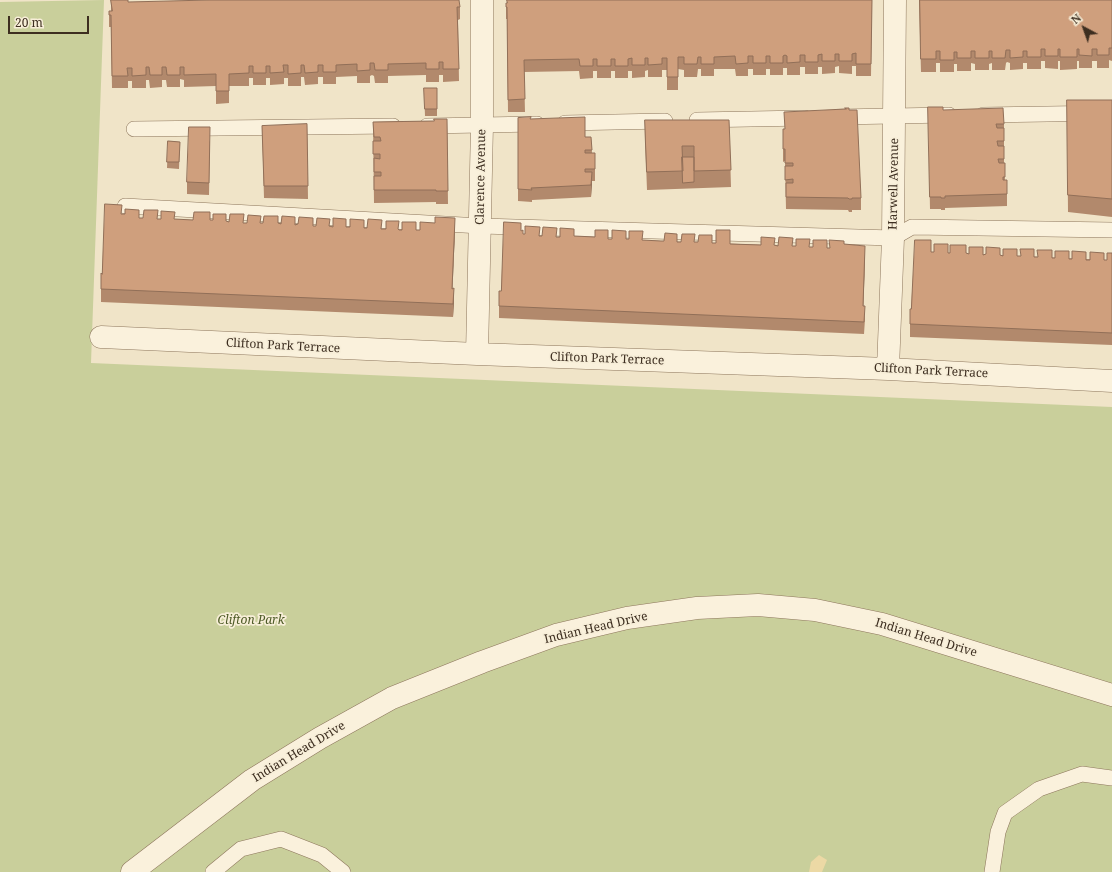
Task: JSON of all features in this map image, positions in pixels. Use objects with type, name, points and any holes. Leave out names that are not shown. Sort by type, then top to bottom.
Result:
[{"type":"street","name":"Clarence Avenue","points":[[477,354],[481,226],[482,0]]},
{"type":"street","name":"Harwell Avenue","points":[[888,369],[893,238],[895,0]]},
{"type":"street","name":"Clifton Park Terrace","points":[[102,337],[477,354],[888,369],[1112,381]]},
{"type":"street","name":"Indian Head Drive","points":[[132,872],[252,780],[320,738],[392,698],[482,662],[556,635],[627,618],[697,608],[758,605],[815,610],[882,624],[1112,695]]},
{"type":"lane","points":[[134,129],[482,125],[895,115],[1112,113]]},
{"type":"lane","points":[[125,206],[481,226],[893,238],[912,227],[1112,230]]},
{"type":"lane","points":[[992,872],[998,832],[1005,813],[1039,789],[1082,774],[1112,778]]},
{"type":"lane","points":[[213,872],[241,849],[281,838],[322,855],[343,872]]},
{"type":"green space","name":"Clifton Park","points":[[104,0],[91,363],[1112,407],[1112,872],[0,872],[0,2]]},
{"type":"sand","points":[[819,855],[827,860],[822,872],[809,872],[811,862]]},
{"type":"building","points":[[111,0],[128,0],[128,2],[209,0],[459,0],[460,7],[457,7],[459,69],[443,69],[443,62],[439,62],[439,69],[426,69],[426,63],[388,64],[388,70],[375,70],[374,63],[370,63],[370,70],[357,71],[357,64],[336,65],[336,72],[323,72],[323,65],[318,65],[318,72],[305,73],[304,65],[301,65],[301,73],[288,74],[288,65],[283,65],[284,72],[270,73],[270,66],[266,66],[266,73],[253,73],[253,66],[249,66],[249,73],[229,74],[229,91],[216,91],[216,74],[184,75],[184,67],[180,67],[180,75],[167,75],[166,67],[162,67],[162,75],[150,75],[149,67],[146,67],[146,75],[132,76],[132,68],[127,68],[128,76],[112,76],[111,15],[109,15],[109,11],[112,11]]},
{"type":"building","points":[[507,0],[872,0],[871,64],[856,64],[856,53],[852,54],[852,61],[839,61],[839,54],[835,54],[835,61],[822,61],[822,54],[818,55],[818,62],[805,62],[805,55],[800,55],[800,62],[787,63],[787,56],[785,55],[783,56],[783,63],[770,63],[770,56],[766,56],[766,63],[753,63],[753,56],[748,56],[748,63],[736,64],[735,56],[714,57],[714,64],[701,64],[701,57],[698,57],[697,64],[684,64],[684,57],[678,57],[678,77],[667,77],[667,58],[662,58],[662,64],[648,65],[648,58],[645,58],[645,65],[632,65],[632,58],[628,59],[628,66],[615,66],[615,59],[611,59],[611,66],[597,66],[597,59],[593,59],[593,66],[580,66],[579,59],[524,60],[525,99],[508,100]]},
{"type":"building","points":[[920,0],[1112,0],[1112,48],[1109,48],[1109,55],[1097,55],[1097,49],[1092,49],[1092,56],[1079,55],[1079,49],[1077,49],[1077,57],[1060,57],[1060,49],[1058,49],[1058,56],[1045,56],[1045,49],[1041,49],[1041,57],[1027,57],[1027,51],[1023,51],[1023,57],[1010,58],[1010,50],[1006,50],[1005,58],[992,58],[992,51],[989,51],[989,58],[975,58],[975,51],[971,51],[971,58],[957,58],[957,52],[954,52],[954,60],[940,60],[940,51],[936,51],[936,59],[921,59]]},
{"type":"building","points":[[424,88],[437,88],[437,109],[425,109]]},
{"type":"building","points":[[1067,100],[1112,100],[1112,199],[1068,195]]},
{"type":"building","points":[[928,107],[943,107],[943,110],[1003,108],[1004,124],[996,124],[997,128],[1004,128],[1004,141],[997,141],[998,146],[1004,146],[1004,159],[998,159],[999,163],[1005,163],[1005,177],[1003,177],[1003,180],[1007,180],[1007,194],[945,196],[945,198],[930,197]]},
{"type":"building","points":[[845,108],[849,108],[849,110],[857,110],[861,198],[786,197],[786,183],[793,183],[793,179],[785,180],[785,166],[793,166],[793,163],[785,163],[785,149],[783,149],[783,129],[785,129],[784,112],[846,109]]},
{"type":"building","points":[[531,117],[530,119],[585,117],[585,137],[591,137],[592,150],[585,150],[585,153],[595,153],[595,169],[585,169],[585,172],[592,172],[591,185],[531,188],[532,190],[518,189],[518,118]]},
{"type":"building","points":[[434,119],[447,119],[448,191],[374,190],[374,176],[381,176],[381,172],[374,172],[374,158],[380,159],[380,154],[373,154],[373,141],[381,141],[380,137],[374,137],[373,122],[434,121]]},
{"type":"building","points":[[645,120],[729,120],[731,170],[694,171],[694,146],[682,146],[683,171],[647,172]]},
{"type":"building","points":[[307,124],[308,186],[264,186],[262,126]]},
{"type":"building","points":[[189,127],[210,127],[209,183],[187,182]]},
{"type":"building","points":[[168,141],[180,142],[179,162],[167,162]]},
{"type":"building","points":[[682,157],[694,157],[694,182],[683,183]]},
{"type":"building","points":[[105,204],[122,205],[121,214],[125,214],[125,209],[139,210],[139,218],[143,218],[144,210],[158,210],[157,219],[161,219],[161,211],[175,212],[174,219],[193,220],[194,212],[210,212],[210,220],[213,220],[213,214],[226,214],[226,221],[229,222],[230,214],[244,214],[243,223],[247,223],[248,215],[261,216],[260,223],[263,223],[264,216],[278,216],[278,223],[281,224],[282,216],[295,217],[295,225],[298,224],[299,217],[313,218],[313,226],[316,226],[317,218],[330,219],[329,226],[333,227],[333,218],[346,219],[346,227],[350,227],[350,219],[364,220],[364,228],[367,228],[368,219],[382,220],[381,229],[386,229],[386,221],[399,221],[399,230],[402,230],[402,222],[416,222],[416,230],[420,230],[420,222],[435,223],[435,217],[455,218],[452,289],[454,288],[453,304],[101,289]]},
{"type":"building","points":[[504,222],[521,223],[521,231],[523,230],[523,234],[525,234],[525,226],[540,227],[539,236],[542,236],[543,227],[557,228],[556,237],[560,237],[560,228],[574,229],[574,236],[595,237],[595,230],[608,230],[608,239],[612,239],[612,230],[626,231],[626,239],[629,239],[629,231],[643,231],[642,240],[664,241],[665,233],[677,234],[677,242],[681,242],[682,234],[695,234],[694,242],[698,242],[699,235],[712,235],[712,243],[716,243],[716,230],[730,230],[730,244],[761,245],[761,237],[775,238],[774,245],[778,246],[779,237],[793,238],[792,246],[796,246],[796,239],[810,239],[809,247],[813,247],[813,240],[827,240],[827,248],[830,248],[829,240],[844,241],[844,244],[865,246],[863,306],[865,306],[864,322],[499,306]]},
{"type":"building","points":[[915,240],[931,240],[931,252],[934,252],[934,244],[948,244],[948,253],[950,253],[950,245],[966,245],[966,253],[969,254],[969,247],[983,247],[983,255],[986,254],[986,247],[1000,248],[1000,255],[1003,256],[1003,249],[1017,249],[1017,256],[1021,256],[1020,249],[1034,249],[1034,257],[1038,257],[1037,250],[1052,250],[1052,258],[1055,258],[1055,251],[1069,251],[1069,259],[1072,259],[1072,251],[1086,252],[1086,260],[1090,260],[1090,252],[1104,253],[1104,260],[1107,260],[1107,253],[1112,253],[1112,333],[910,324]]}]
